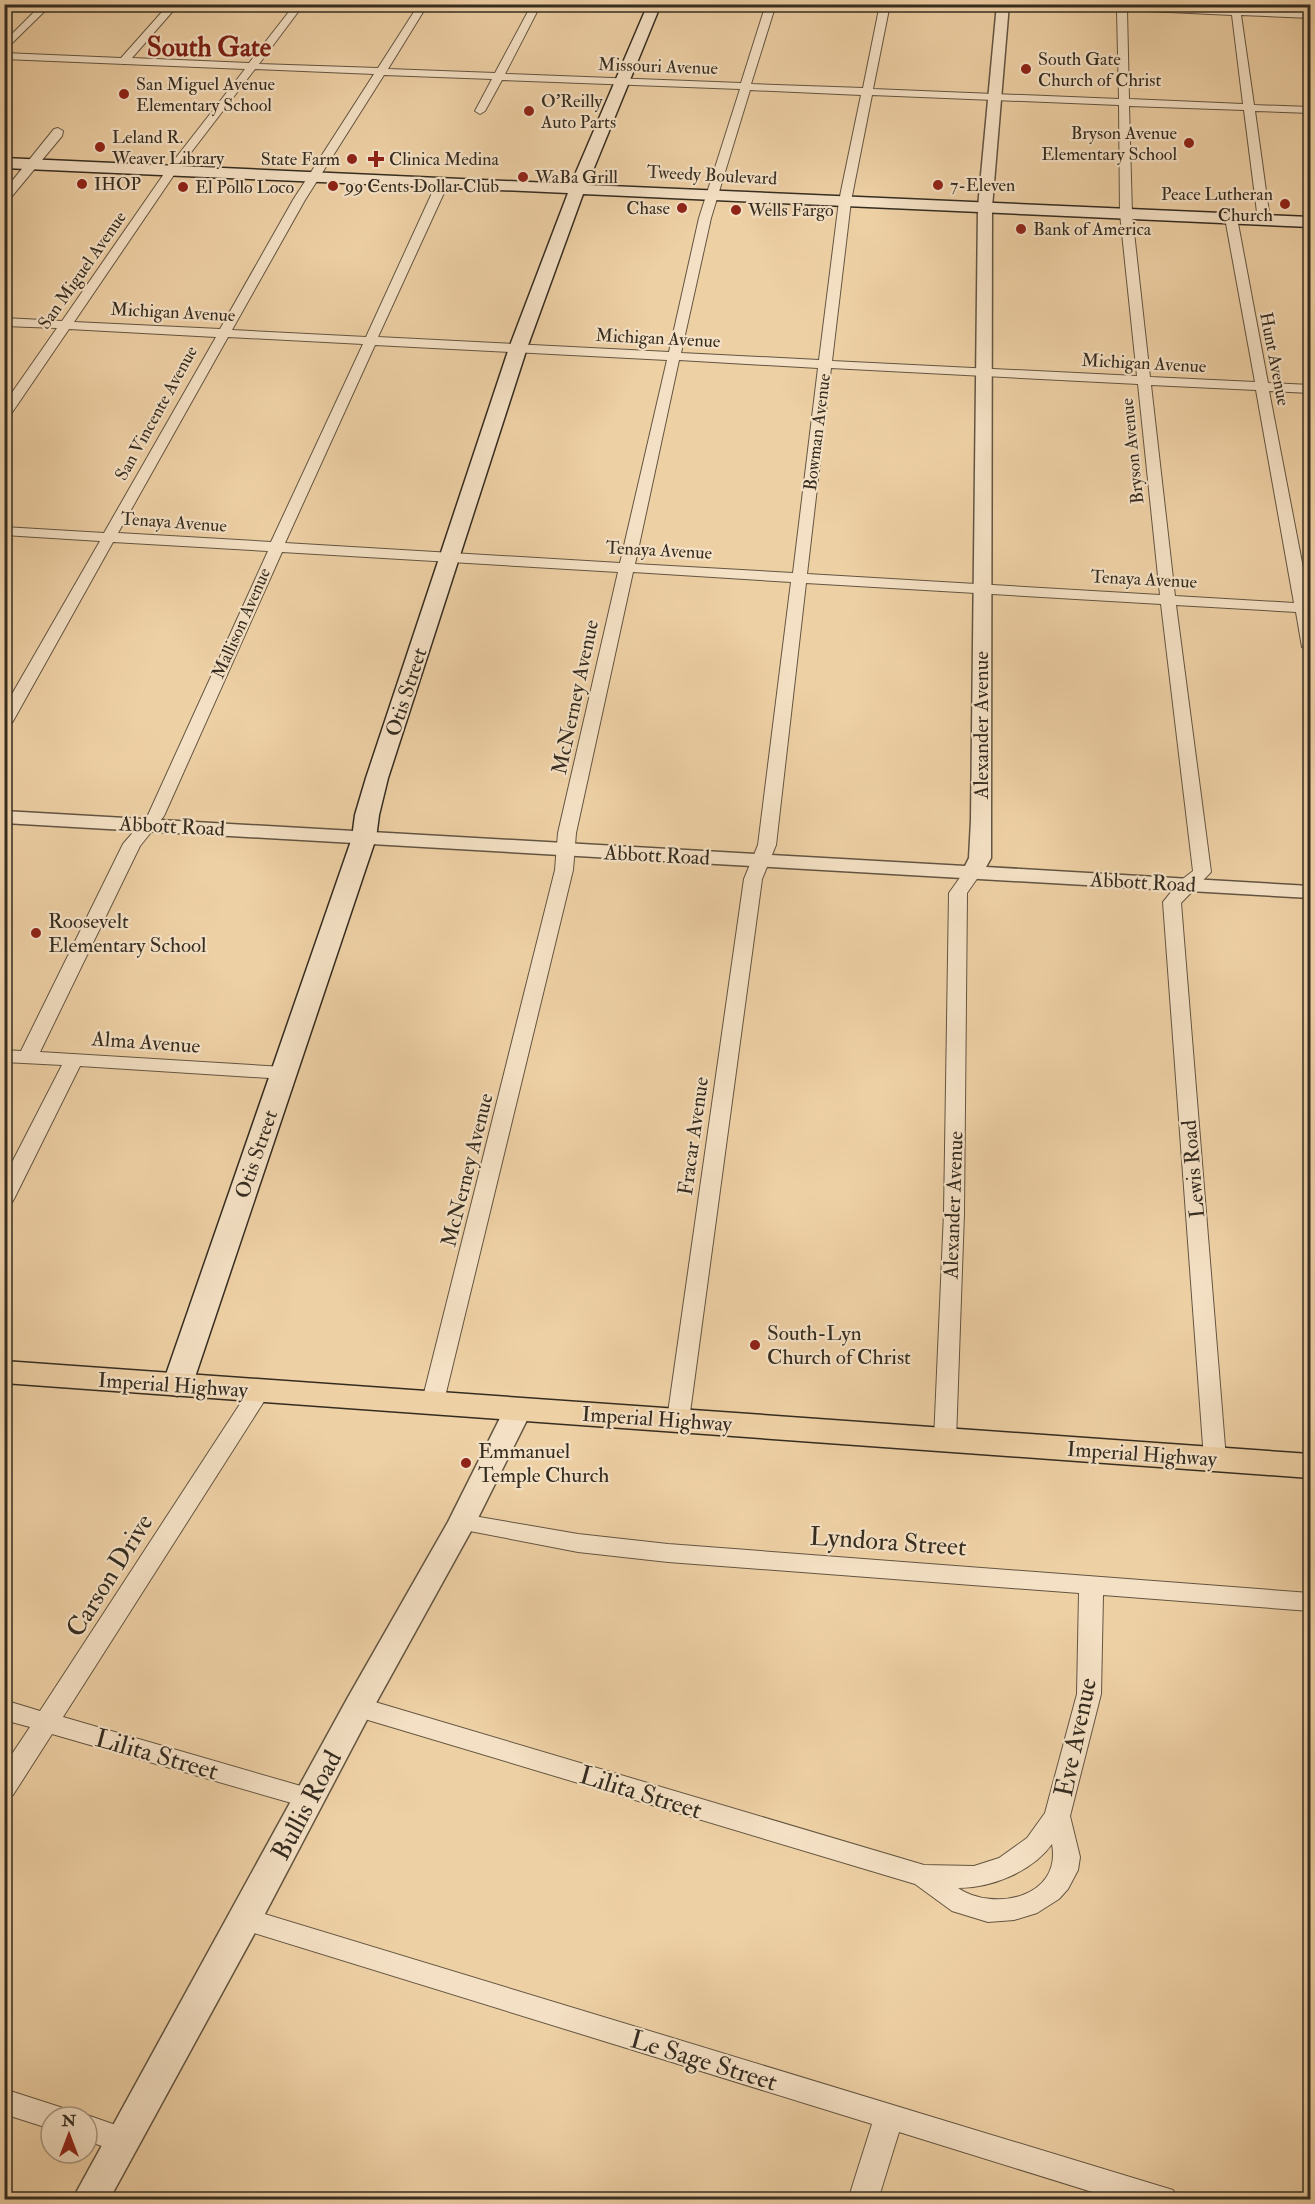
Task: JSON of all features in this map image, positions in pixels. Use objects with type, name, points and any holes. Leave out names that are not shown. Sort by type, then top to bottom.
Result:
[{"type":"main road","name":"Otis Street","points":[[177,1386],[364,838],[367,815],[377,778],[518,348],[578,189],[655,4]]},
{"type":"main road","name":"Tweedy Boulevard","points":[[4,163],[1311,222]]},
{"type":"main road","name":"Imperial Highway","points":[[7,1376],[433,1401],[1311,1466]]},
{"type":"street","points":[[4,48],[48,4]]},
{"type":"street","points":[[124,61],[175,4]]},
{"type":"street","name":"San Miguel Avenue","points":[[4,414],[172,171],[300,4]]},
{"type":"street","name":"San Vincente Avenue","points":[[4,723],[313,177],[424,4]]},
{"type":"street","points":[[480,111],[537,4]]},
{"type":"street","name":"McNerney Avenue","points":[[433,1401],[564,870],[567,833],[711,195],[771,4]]},
{"type":"street","name":"Bowman Avenue","points":[[761,860],[767,845],[844,201],[885,4]]},
{"type":"street","name":"Alexander Avenue","points":[[945,1440],[954,1201],[958,893],[980,858],[985,207],[1003,4]]},
{"type":"street","points":[[1044,4],[1235,8],[1311,15]]},
{"type":"street","name":"Bryson Avenue","points":[[1122,6],[1126,214],[1168,600],[1202,872],[1186,885]]},
{"type":"street","points":[[1235,8],[1264,220]]},
{"type":"street","name":"Missouri Avenue","points":[[4,56],[1311,110]]},
{"type":"street","points":[[4,199],[58,134],[58,131]]},
{"type":"street","name":"Mallison Avenue","points":[[28,1057],[133,842],[156,816],[442,182]]},
{"type":"street","name":"Hunt Avenue","points":[[1231,218],[1306,608],[1311,647]]},
{"type":"street","name":"Michigan Avenue","points":[[4,322],[1311,389]]},
{"type":"street","name":"Tenaya Avenue","points":[[4,531],[1306,608]]},
{"type":"street","name":"Abbott Road","points":[[4,817],[1311,892]]},
{"type":"street","name":"Fracar Avenue","points":[[678,1420],[753,879],[761,860]]},
{"type":"street","name":"Lewis Road","points":[[1186,885],[1172,902],[1215,1459]]},
{"type":"street","name":"Alma Avenue","points":[[4,1056],[284,1074]]},
{"type":"street","points":[[4,1199],[74,1060]]},
{"type":"street","name":"Carson Drive","points":[[4,1788],[49,1722],[259,1392]]},
{"type":"street","name":"Bullis Road","points":[[90,2199],[245,1919],[358,1707],[462,1522],[519,1408]]},
{"type":"street","name":"Lyndora Street","points":[[462,1522],[614,1548],[1311,1602]]},
{"type":"street","name":"Eve Avenue","points":[[1008,1866],[1036,1846],[1057,1816],[1089,1695],[1091,1585]]},
{"type":"street","name":"Lilita Street","points":[[358,1707],[924,1876],[974,1877],[1008,1866]]},
{"type":"street","name":"Lilita Street","points":[[4,1710],[309,1798]]},
{"type":"street","name":"Eve Avenue","points":[[1033,1904],[1055,1887],[1066,1869],[1066,1848],[1057,1816]]},
{"type":"street","name":"Lilita Street","points":[[924,1876],[949,1896],[973,1909],[998,1912],[1033,1904]]},
{"type":"street","name":"Le Sage Street","points":[[245,1919],[1163,2199]]},
{"type":"street","points":[[4,2101],[39,2112]]},
{"type":"street","points":[[863,2199],[889,2116]]},
{"type":"street","points":[[99,2132],[123,2140]]},
{"type":"place","name":"South Gate Church of Christ","points":[[1026,69]]},
{"type":"place","name":"San Miguel Avenue Elementary School","points":[[124,94]]},
{"type":"place","name":"O'Reilly Auto Parts","points":[[529,111]]},
{"type":"place","name":"Bryson Avenue Elementary School","points":[[1189,143]]},
{"type":"place","name":"Leland R. Weaver Library","points":[[100,147]]},
{"type":"place","name":"State Farm","points":[[352,159]]},
{"type":"place","name":"Clinica Medina","points":[[376,159]]},
{"type":"place","name":"WaBa Grill","points":[[523,177]]},
{"type":"place","name":"IHOP","points":[[82,184]]},
{"type":"place","name":"7-Eleven","points":[[938,185]]},
{"type":"place","name":"99 Cents Dollar Club","points":[[333,186]]},
{"type":"place","name":"El Pollo Loco","points":[[183,187]]},
{"type":"place","name":"Peace Lutheran Church","points":[[1285,204]]},
{"type":"place","name":"Chase","points":[[682,208]]},
{"type":"place","name":"Wells Fargo","points":[[736,210]]},
{"type":"place","name":"Bank of America","points":[[1021,229]]},
{"type":"place","name":"Roosevelt Elementary School","points":[[36,933]]},
{"type":"place","name":"South-Lyn Church of Christ","points":[[755,1345]]},
{"type":"place","name":"Emmanuel Temple Church","points":[[466,1463]]},
{"type":"district","name":"South Gate","points":[[209,47]]}]
